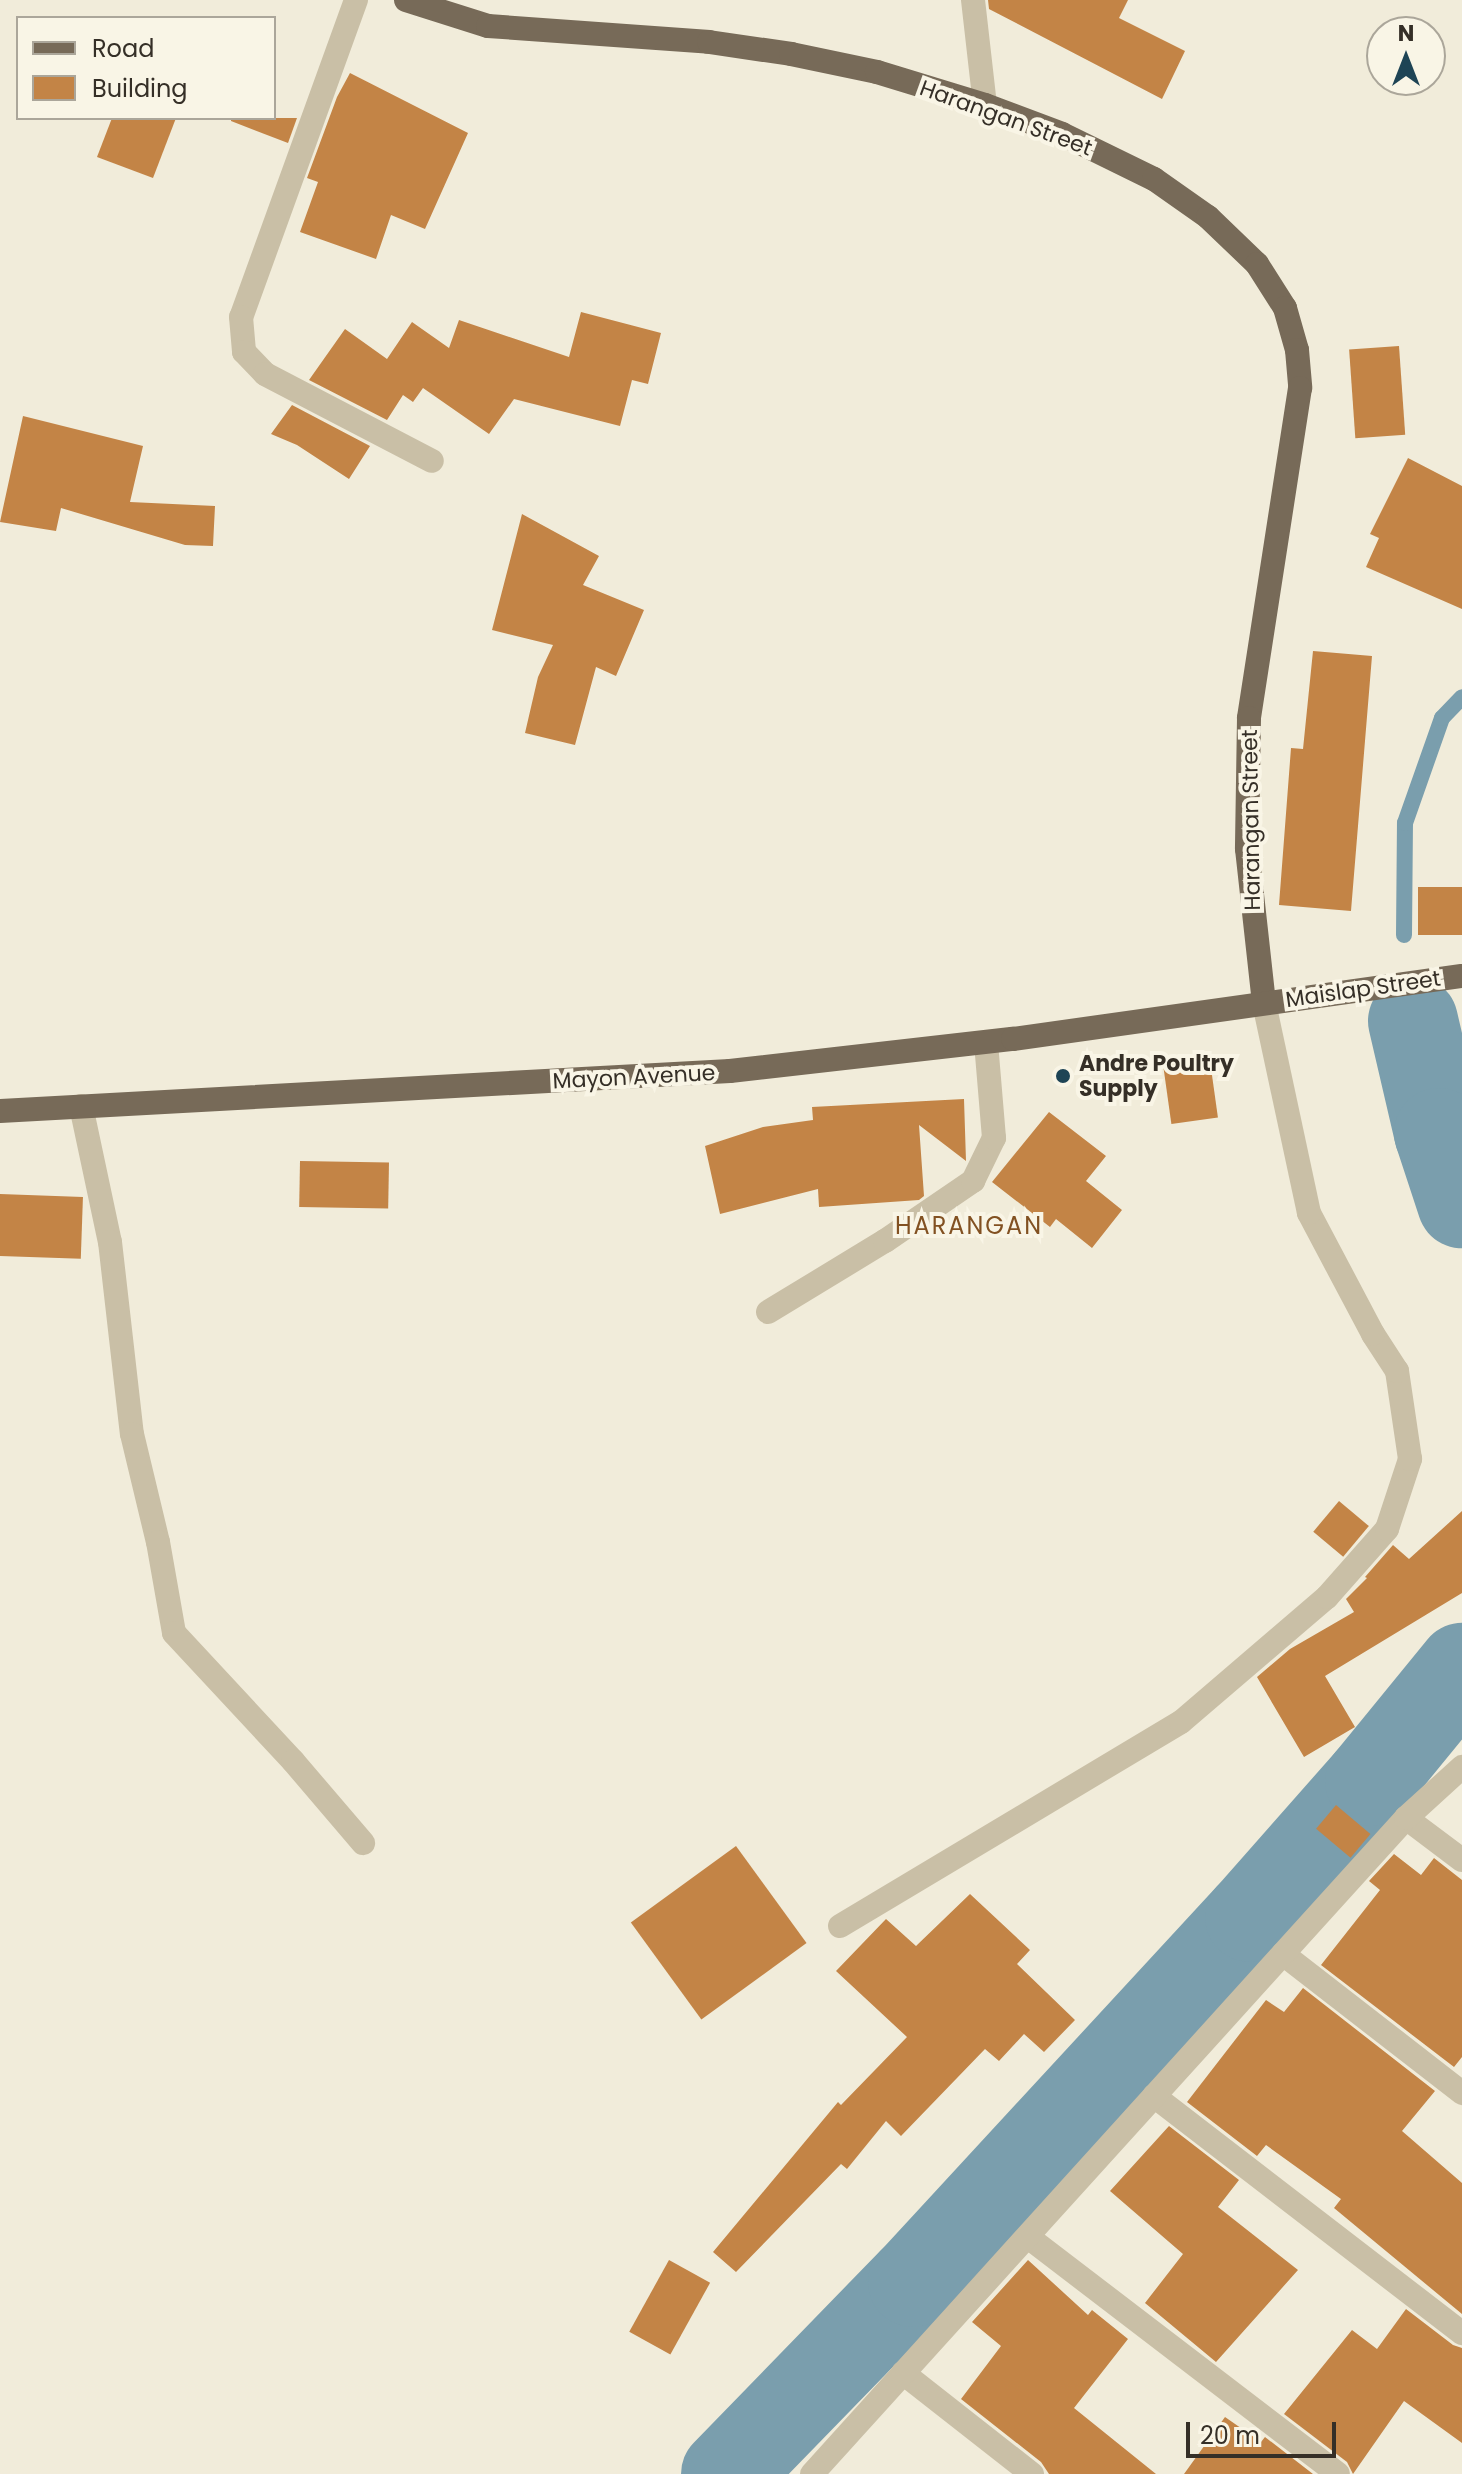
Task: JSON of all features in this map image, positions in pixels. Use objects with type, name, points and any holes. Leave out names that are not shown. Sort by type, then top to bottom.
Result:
[{"type":"main road","name":"Harangan Street","points":[[406,0],[488,26],[709,42],[791,54],[877,72],[985,105],[1062,134],[1154,179],[1208,217],[1257,264],[1285,308],[1297,350],[1300,388],[1255,671],[1245,779],[1248,863],[1264,1003]]},
{"type":"main road","name":"Maislap Street","points":[[1264,1003],[1462,976]]},
{"type":"main road","name":"Mayon Avenue","points":[[0,1111],[730,1071],[986,1042],[1264,1003]]},
{"type":"street","points":[[356,0],[241,317],[244,352],[265,374],[432,461]]},
{"type":"street","points":[[973,0],[985,105]]},
{"type":"street","points":[[840,1926],[1181,1722],[1327,1597],[1387,1529],[1410,1459],[1397,1371],[1373,1334],[1309,1213],[1264,1003]]},
{"type":"street","points":[[768,1312],[885,1241],[973,1181],[994,1138],[986,1042]]},
{"type":"street","points":[[81,1106],[110,1242],[132,1434],[158,1542],[174,1633],[293,1761],[363,1843]]},
{"type":"street","points":[[812,2474],[1406,1818],[1462,1767]]},
{"type":"street","points":[[1406,1818],[1462,1860]]},
{"type":"street","points":[[1283,1954],[1462,2093]]},
{"type":"street","points":[[1154,2096],[1462,2333]]},
{"type":"street","points":[[1028,2237],[1338,2474]]},
{"type":"street","points":[[903,2373],[1032,2474]]},
{"type":"building","points":[[988,0],[1128,0],[1119,18],[1185,51],[1162,99],[989,9]]},
{"type":"building","points":[[350,73],[468,133],[425,229],[391,215],[376,259],[300,232],[318,182],[307,178],[337,97]]},
{"type":"building","points":[[297,118],[288,143],[231,121],[276,120]]},
{"type":"building","points":[[111,120],[175,120],[153,178],[97,157]]},
{"type":"building","points":[[581,312],[661,333],[648,384],[632,380],[620,426],[514,399],[489,434],[423,388],[413,402],[403,395],[387,420],[309,380],[345,329],[387,359],[412,322],[449,348],[459,320],[569,357]]},
{"type":"building","points":[[1399,346],[1405,435],[1355,438],[1349,349]]},
{"type":"building","points":[[292,405],[370,446],[349,479],[297,445],[271,434]]},
{"type":"building","points":[[23,416],[143,446],[130,502],[215,506],[213,546],[185,545],[61,508],[56,531],[0,522]]},
{"type":"building","points":[[1408,458],[1462,486],[1462,609],[1366,567],[1379,538],[1370,534]]},
{"type":"building","points":[[522,514],[599,556],[583,585],[644,610],[616,676],[596,667],[575,745],[525,733],[538,677],[553,645],[492,630]]},
{"type":"building","points":[[1313,651],[1372,656],[1351,911],[1279,905],[1291,748],[1303,749]]},
{"type":"building","points":[[1418,887],[1462,887],[1462,935],[1418,935]]},
{"type":"building","points":[[1210,1061],[1218,1117],[1171,1124],[1163,1068]]},
{"type":"building","points":[[964,1099],[966,1161],[919,1125],[924,1196],[919,1200],[819,1207],[818,1189],[720,1214],[705,1146],[763,1127],[813,1120],[812,1107]]},
{"type":"building","points":[[1049,1112],[1106,1156],[1086,1181],[1122,1210],[1092,1248],[1056,1219],[1050,1227],[992,1182]]},
{"type":"building","points":[[300,1161],[389,1163],[388,1209],[299,1207]]},
{"type":"building","points":[[0,1194],[83,1197],[81,1259],[0,1256]]},
{"type":"building","points":[[1339,1501],[1369,1526],[1343,1557],[1313,1532]]},
{"type":"building","points":[[1462,1511],[1462,1593],[1325,1676],[1355,1727],[1304,1757],[1257,1677],[1290,1649],[1354,1612],[1346,1599],[1393,1545],[1409,1559]]},
{"type":"building","points":[[1336,1805],[1370,1834],[1351,1858],[1316,1829]]},
{"type":"building","points":[[736,1846],[807,1943],[701,2019],[631,1922]]},
{"type":"building","points":[[1394,1854],[1421,1875],[1434,1858],[1462,1880],[1462,2057],[1454,2067],[1321,1965],[1380,1890],[1369,1881]]},
{"type":"building","points":[[970,1894],[1030,1950],[1017,1964],[1075,2020],[1044,2052],[1024,2034],[999,2061],[985,2049],[901,2136],[886,2121],[847,2169],[841,2164],[736,2272],[713,2252],[838,2102],[841,2105],[907,2037],[836,1971],[886,1919],[916,1946]]},
{"type":"building","points":[[1303,1988],[1435,2091],[1402,2131],[1462,2183],[1462,2314],[1334,2208],[1341,2199],[1266,2145],[1257,2156],[1187,2102],[1266,2000],[1284,2012]]},
{"type":"building","points":[[1169,2126],[1239,2180],[1218,2207],[1298,2270],[1216,2362],[1145,2303],[1183,2254],[1110,2191]]},
{"type":"building","points":[[669,2260],[710,2283],[670,2355],[629,2332]]},
{"type":"building","points":[[1028,2260],[1088,2315],[1092,2310],[1128,2339],[1074,2408],[1156,2474],[1049,2474],[1041,2462],[961,2399],[1001,2346],[972,2322]]},
{"type":"building","points":[[1406,2309],[1453,2345],[1462,2348],[1462,2443],[1404,2401],[1353,2474],[1347,2462],[1284,2414],[1352,2330],[1377,2349]]},
{"type":"building","points":[[1225,2417],[1261,2442],[1265,2437],[1313,2474],[1184,2474]]},
{"type":"waterway","points":[[1404,935],[1405,823],[1442,718],[1462,697]]},
{"type":"waterway","points":[[1413,1021],[1439,1133],[1462,1203]]},
{"type":"waterway","points":[[726,2474],[913,2282],[1250,1917],[1370,1781],[1462,1668]]},
{"type":"place","name":"Andre Poultry Supply","points":[[1063,1076]]},
{"type":"district","name":"HARANGAN","points":[[969,1226]]}]
